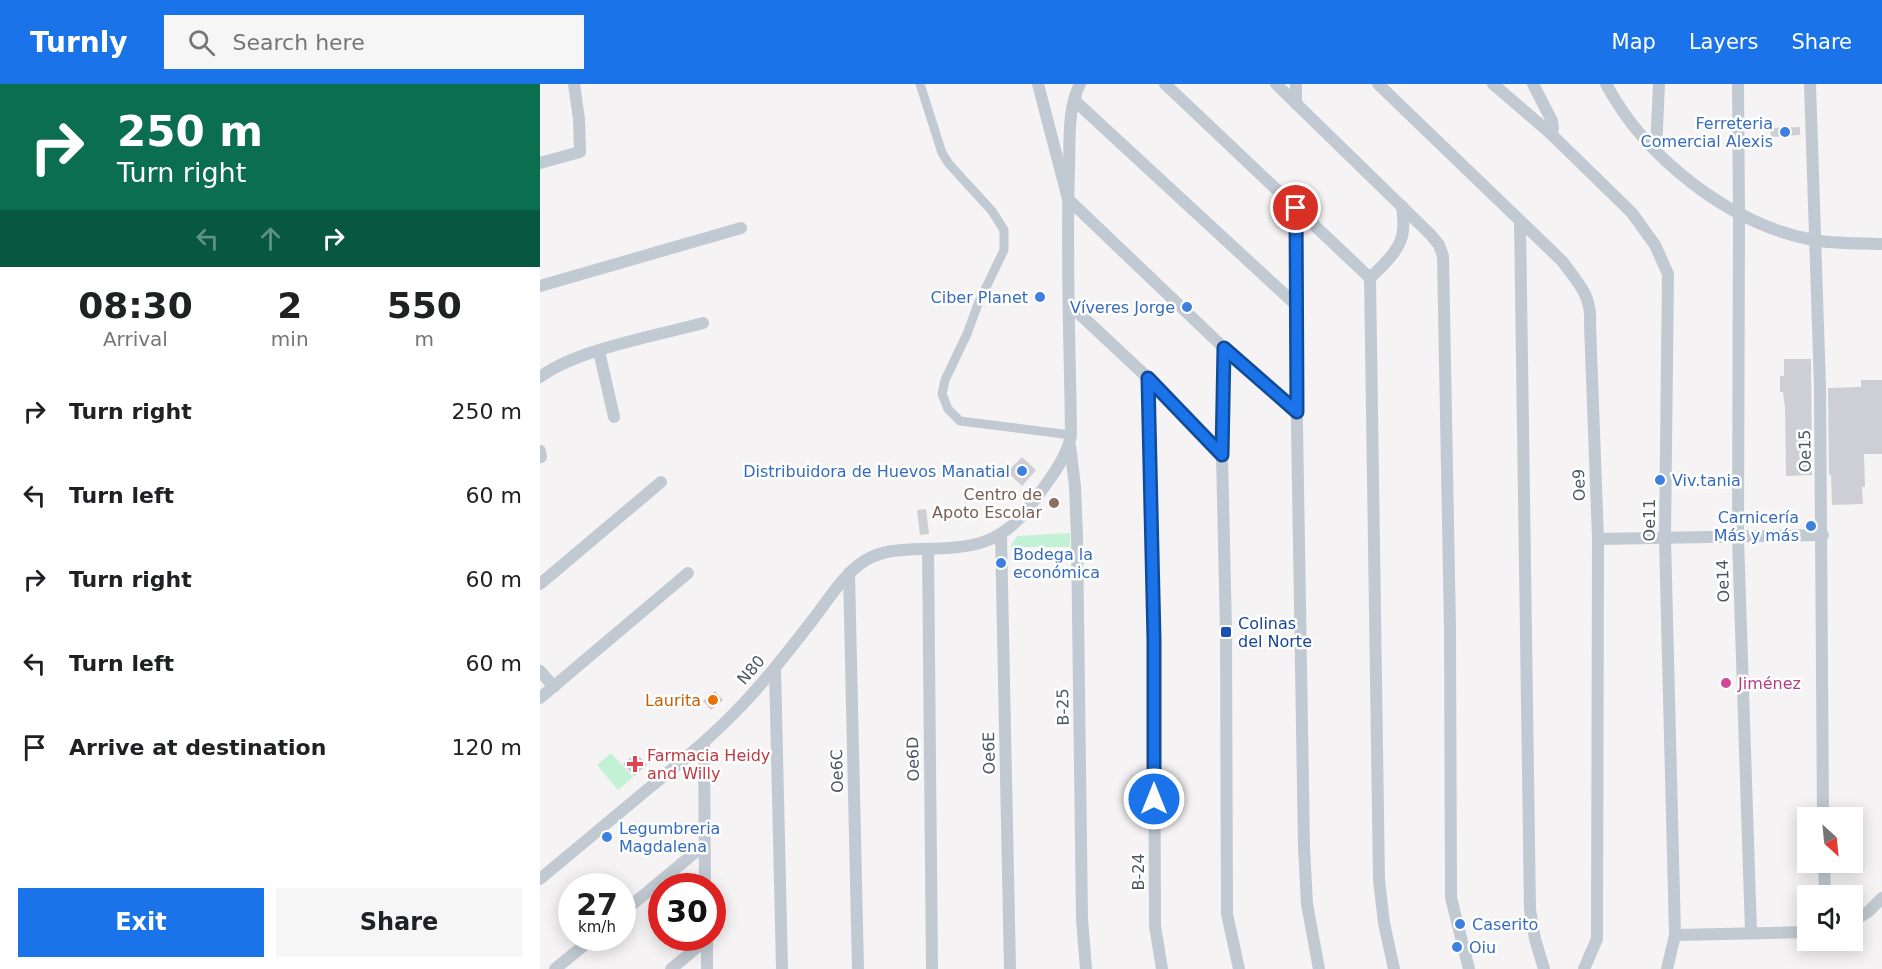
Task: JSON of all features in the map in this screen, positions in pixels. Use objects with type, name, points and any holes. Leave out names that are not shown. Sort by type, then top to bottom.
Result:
[{"type":"street","points":[[540,163],[580,152],[579,119],[574,84]]},
{"type":"street","points":[[920,84],[942,153],[949,164],[992,211],[1004,230],[1004,250],[945,380],[942,394],[948,409],[960,421],[1070,440],[1065,456],[1028,510],[1001,536]]},
{"type":"street","points":[[1038,84],[1068,199],[1224,348],[1297,412]]},
{"type":"street","points":[[1068,199],[1074,100],[1080,84]]},
{"type":"street","points":[[1165,84],[1371,278]]},
{"type":"street","points":[[1276,84],[1402,206],[1439,245],[1443,256],[1450,604],[1451,898],[1469,969]]},
{"type":"street","points":[[1296,84],[1296,104]]},
{"type":"street","name":"Oe9","points":[[1378,84],[1562,261],[1586,295],[1591,309],[1598,539],[1597,939],[1584,969]]},
{"type":"street","name":"Oe11","points":[[1493,84],[1550,133],[1632,213],[1655,245],[1668,274],[1665,538],[1675,935],[1667,969]]},
{"type":"street","points":[[1533,84],[1552,121],[1553,129],[1550,133]]},
{"type":"street","points":[[1606,84],[1619,106],[1656,151],[1702,191],[1739,214],[1771,228],[1814,240],[1882,244]]},
{"type":"street","points":[[1656,151],[1659,84]]},
{"type":"street","name":"Oe14","points":[[1738,84],[1738,538],[1751,932]]},
{"type":"street","name":"Oe15","points":[[1810,84],[1823,535],[1823,807]]},
{"type":"street","points":[[1074,100],[1295,304]]},
{"type":"street","name":"B-25","points":[[1068,199],[1070,440],[1077,537],[1082,919],[1086,969]]},
{"type":"street","points":[[1394,969],[1384,923],[1379,880],[1371,278],[1389,259],[1402,238],[1404,229],[1402,206]]},
{"type":"street","points":[[1296,208],[1295,304],[1305,876],[1307,904],[1319,969]]},
{"type":"street","points":[[1520,222],[1530,910],[1535,939],[1544,969]]},
{"type":"street","points":[[540,285],[741,228]]},
{"type":"street","points":[[1070,305],[1148,378],[1222,455]]},
{"type":"street","points":[[540,377],[568,361],[703,323]]},
{"type":"street","points":[[1224,348],[1222,455],[1226,637],[1227,914],[1239,969]]},
{"type":"street","points":[[599,351],[614,417]]},
{"type":"street","name":"B-24","points":[[1148,378],[1154,640],[1155,926],[1162,969]]},
{"type":"street","points":[[540,584],[661,482]]},
{"type":"street","points":[[1598,539],[1823,535]]},
{"type":"street","name":"N80","points":[[540,879],[705,742],[743,705],[849,573],[877,554],[893,550],[974,545],[1001,536]]},
{"type":"street","name":"Oe6E","points":[[1001,536],[1010,969]]},
{"type":"street","name":"Oe6D","points":[[928,549],[932,969]]},
{"type":"street","points":[[540,698],[687,573]]},
{"type":"street","name":"Oe6C","points":[[849,573],[858,969]]},
{"type":"street","points":[[775,668],[782,969]]},
{"type":"street","points":[[540,671],[554,687]]},
{"type":"street","points":[[705,742],[705,873]]},
{"type":"street","points":[[636,901],[704,845]]},
{"type":"street","points":[[1863,915],[1882,898]]},
{"type":"street","points":[[1675,935],[1797,932]]},
{"type":"street","points":[[555,969],[577,951]]},
{"type":"street","points":[[671,969],[692,951]]},
{"type":"street","points":[[707,951],[707,969]]},
{"type":"green space","points":[[1070,533],[1070,547],[1010,547],[1017,536]]},
{"type":"green space","points":[[611,753],[633,777],[618,790],[597,765]]},
{"type":"building","name":"Ferreteria Comercial Alexis","points":[[1800,127],[1800,135],[1771,137],[1770,128]]},
{"type":"building","points":[[1784,359],[1811,359],[1812,475],[1786,476],[1785,408],[1783,392],[1780,392],[1780,376],[1784,376]]},
{"type":"building","points":[[1861,380],[1882,380],[1882,454],[1864,454],[1863,504],[1832,505],[1831,475],[1829,475],[1828,388],[1861,387]]},
{"type":"building","name":"Distribuidora de Huevos Manatial","points":[[1022,457],[1036,470],[1022,486],[1007,472]]},
{"type":"building","points":[[926,509],[929,534],[920,535],[917,510]]},
{"type":"building","name":"Laurita","points":[[715,691],[723,700],[711,710],[703,701]]},
{"type":"building","name":"Farmacia Heidy and Willy","points":[[636,753],[647,765],[634,776],[623,764]]},
{"type":"place","name":"Ferreteria Comercial Alexis","points":[[1785,132]]},
{"type":"place","name":"Ciber Planet","points":[[1040,297]]},
{"type":"place","name":"Víveres Jorge","points":[[1187,307]]},
{"type":"place","name":"Distribuidora de Huevos Manatial","points":[[1022,471]]},
{"type":"place","name":"Viv.tania","points":[[1660,480]]},
{"type":"place","name":"Centro de Apoto Escolar","points":[[1054,503]]},
{"type":"place","name":"Carnicería Más y más","points":[[1811,526]]},
{"type":"place","name":"Bodega la económica","points":[[1001,563]]},
{"type":"place","name":"Colinas del Norte","points":[[1226,632]]},
{"type":"place","name":"Jiménez","points":[[1726,683]]},
{"type":"place","name":"Laurita","points":[[713,700]]},
{"type":"place","name":"Farmacia Heidy and Willy","points":[[635,764]]},
{"type":"place","name":"Legumbreria Magdalena","points":[[607,837]]},
{"type":"place","name":"Caserito","points":[[1460,924]]},
{"type":"place","name":"Oiu","points":[[1457,947]]},
{"type":"route","points":[[1154,799],[1154,640],[1148,378],[1222,455],[1224,348],[1297,412],[1296,208]]}]
